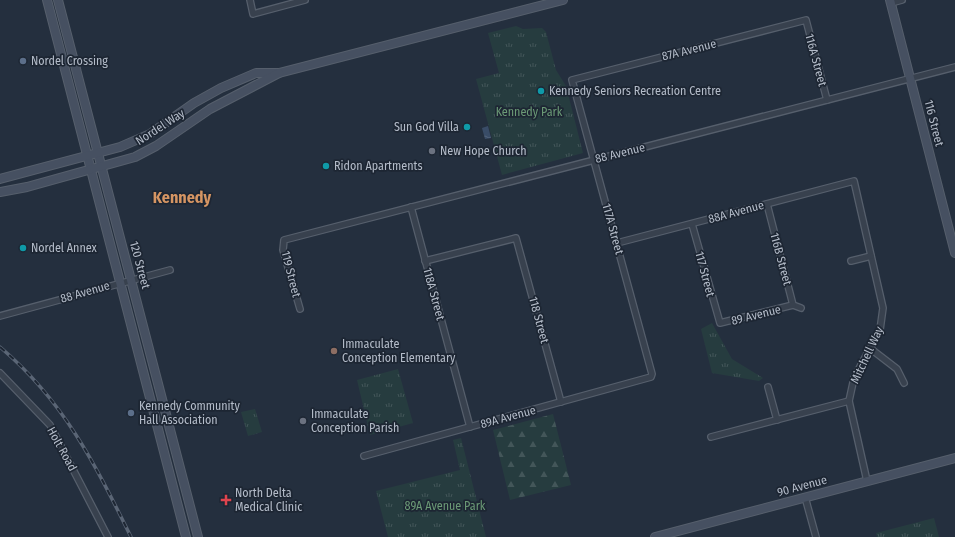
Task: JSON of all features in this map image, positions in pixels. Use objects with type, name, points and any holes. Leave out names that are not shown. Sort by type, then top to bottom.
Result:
[{"type":"main road","name":"120 Street","points":[[47,0],[186,537]]},
{"type":"main road","name":"120 Street","points":[[58,0],[132,279],[198,537]]},
{"type":"main road","name":"Nordel Way","points":[[0,179],[88,157],[140,139],[158,129],[194,103],[232,83],[256,73],[279,73],[563,0]]},
{"type":"main road","name":"116 Street","points":[[891,1],[955,253]]},
{"type":"main road","points":[[51,16],[56,20],[63,39],[70,45]]},
{"type":"main road","name":"Nordel Way","points":[[0,192],[27,187],[102,168],[127,160],[145,152],[210,109],[260,85],[279,73]]},
{"type":"main road","points":[[155,419],[163,421],[173,459],[180,470]]},
{"type":"main road","name":"90 Avenue","points":[[654,537],[955,458]]},
{"type":"street","points":[[250,0],[253,14],[305,0]]},
{"type":"street","points":[[891,1],[902,0]]},
{"type":"street","name":"87A Avenue","points":[[572,80],[806,20]]},
{"type":"street","name":"116A Street","points":[[806,20],[827,100]]},
{"type":"street","name":"88 Avenue","points":[[284,240],[955,67]]},
{"type":"street","name":"117A Street","points":[[572,80],[617,242],[651,377]]},
{"type":"street","name":"88A Avenue","points":[[617,242],[692,224],[854,181]]},
{"type":"street","name":"Mitchell Way","points":[[854,181],[881,297],[883,315],[880,330],[854,378],[849,401],[868,481]]},
{"type":"street","name":"116B Street","points":[[767,204],[793,305]]},
{"type":"street","name":"118A Street","points":[[411,207],[470,427]]},
{"type":"street","name":"117 Street","points":[[692,224],[720,323]]},
{"type":"street","name":"118 Street","points":[[425,261],[516,238],[561,402]]},
{"type":"street","name":"119 Street","points":[[284,240],[283,250],[300,309]]},
{"type":"street","points":[[851,261],[871,256]]},
{"type":"street","name":"88 Avenue","points":[[0,316],[120,282],[170,270]]},
{"type":"street","points":[[793,305],[801,308]]},
{"type":"street","name":"89 Avenue","points":[[720,323],[793,305]]},
{"type":"street","points":[[871,348],[897,369],[904,383]]},
{"type":"street","name":"Holt Road","points":[[0,373],[50,425],[108,537]]},
{"type":"street","name":"89A Avenue","points":[[364,456],[651,377]]},
{"type":"street","points":[[768,387],[777,420]]},
{"type":"street","points":[[711,437],[849,401]]},
{"type":"street","points":[[805,497],[816,537]]},
{"type":"green space","name":"Kennedy Park","points":[[516,26],[523,29],[542,28],[546,32],[556,70],[566,86],[583,153],[502,175],[476,79],[499,73],[488,33]]},
{"type":"green space","points":[[712,323],[732,359],[763,378],[759,381],[712,373],[701,329]]},
{"type":"green space","points":[[398,369],[413,423],[370,435],[357,380]]},
{"type":"green space","points":[[255,409],[262,432],[248,436],[241,412]]},
{"type":"green space","points":[[553,414],[571,485],[510,500],[493,430]]},
{"type":"green space","name":"89A Avenue Park","points":[[461,438],[486,537],[388,537],[376,491],[460,470],[453,440]]},
{"type":"green space","points":[[934,518],[939,537],[877,537],[876,533]]},
{"type":"water","points":[[488,126],[491,138],[485,139],[482,128]]},
{"type":"railway","points":[[0,347],[23,368],[42,389],[76,435],[91,459],[131,537]]},
{"type":"place","name":"Nordel Crossing","points":[[23,61]]},
{"type":"place","name":"Kennedy Seniors Recreation Centre","points":[[541,91]]},
{"type":"place","name":"Sun God Villa","points":[[467,127]]},
{"type":"place","name":"New Hope Church","points":[[432,151]]},
{"type":"place","name":"Ridon Apartments","points":[[326,166]]},
{"type":"place","name":"Nordel Annex","points":[[23,248]]},
{"type":"place","name":"Immaculate Conception Elementary","points":[[334,351]]},
{"type":"place","name":"Kennedy Community Hall Association","points":[[131,413]]},
{"type":"place","name":"Immaculate Conception Parish","points":[[303,421]]},
{"type":"place","name":"North Delta Medical Clinic","points":[[226,500]]},
{"type":"district","name":"Kennedy","points":[[182,197]]}]
